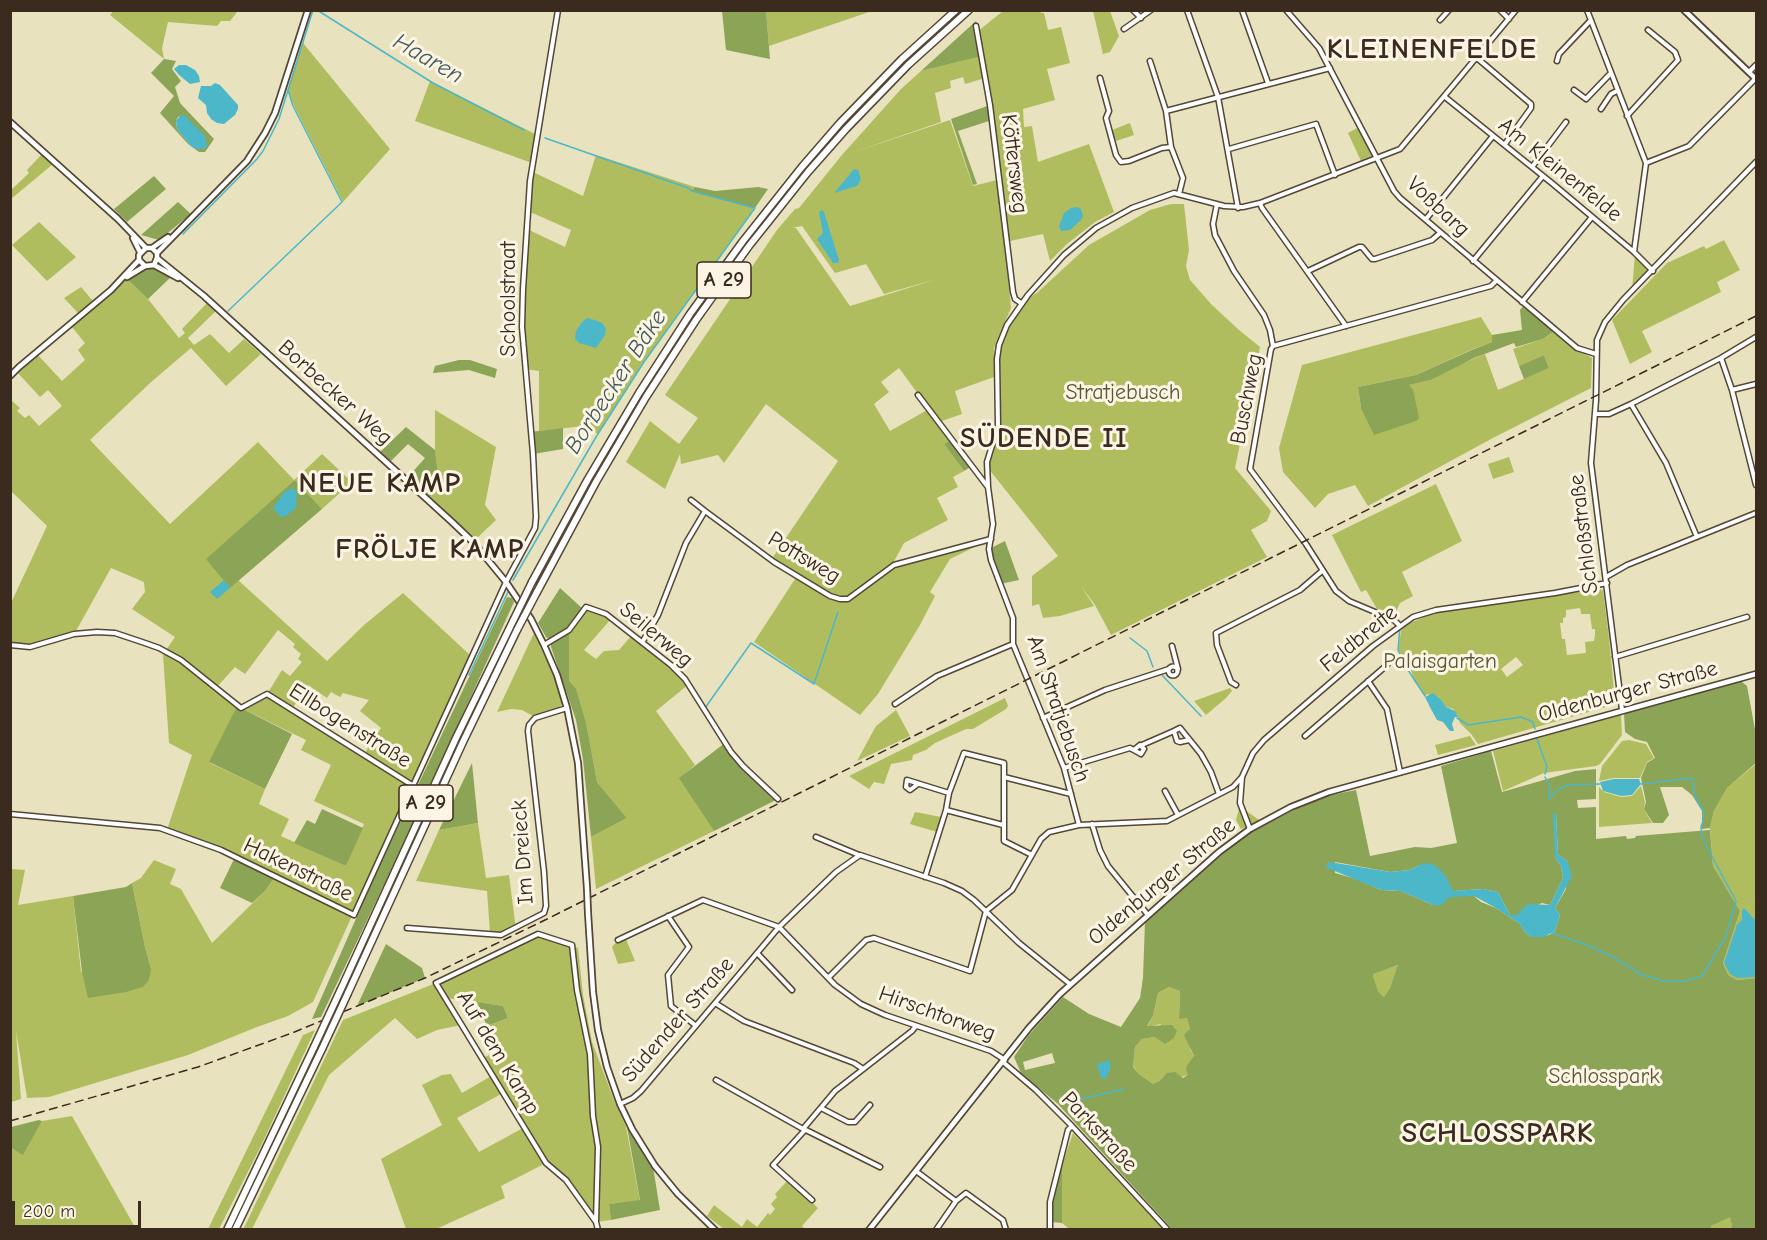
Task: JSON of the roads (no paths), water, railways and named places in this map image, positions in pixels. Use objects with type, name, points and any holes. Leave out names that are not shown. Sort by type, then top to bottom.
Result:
[{"type":"highway","name":"A 29","points":[[227,1230],[456,738],[532,582],[588,479],[639,393],[690,314],[737,249],[801,168],[840,123],[902,59],[956,10]]},
{"type":"highway","name":"A 29","points":[[235,1230],[517,630],[591,491],[646,397],[696,320],[749,246],[808,172],[908,65],[969,10]]},
{"type":"street","points":[[124,278],[145,266],[153,265],[175,232],[247,161],[275,113],[308,10]]},
{"type":"street","name":"Schoolstraat","points":[[507,582],[535,528],[536,517],[522,327],[523,289],[530,181],[558,10]]},
{"type":"street","points":[[1133,10],[1141,18]]},
{"type":"street","points":[[1124,29],[1152,10]]},
{"type":"street","points":[[1187,10],[1218,97],[1238,208]]},
{"type":"street","points":[[1242,10],[1268,83]]},
{"type":"street","name":"Voßbarg","points":[[1286,10],[1319,48],[1394,191],[1440,233],[1577,348],[1596,354]]},
{"type":"street","points":[[1440,21],[1449,10]]},
{"type":"street","points":[[1500,10],[1509,19]]},
{"type":"street","name":"Am Stratjebusch","points":[[1079,825],[1064,768],[1013,644],[1013,618],[992,564],[989,549],[993,524],[987,462],[998,426],[997,359],[999,345],[1007,325],[1021,303],[1064,255],[1096,228],[1142,204],[1160,197],[1179,194],[1238,208],[1260,203],[1378,159],[1405,146],[1516,10]]},
{"type":"street","points":[[1587,10],[1646,163],[1634,252]]},
{"type":"street","points":[[1646,163],[1689,146],[1756,78],[1684,10]]},
{"type":"street","points":[[1557,62],[1559,54],[1591,20]]},
{"type":"street","name":"Köttersweg","points":[[976,26],[991,112],[1013,292],[1021,303]]},
{"type":"street","points":[[1627,116],[1678,60],[1675,52],[1648,30]]},
{"type":"street","points":[[1477,58],[1531,104],[1531,108],[1504,144]]},
{"type":"street","points":[[1150,61],[1166,111],[1171,147],[1183,178],[1179,194]]},
{"type":"street","points":[[1749,72],[1756,65]]},
{"type":"street","points":[[1166,111],[1330,68]]},
{"type":"street","points":[[1574,90],[1586,99],[1610,74]]},
{"type":"street","points":[[1100,78],[1109,111],[1106,118],[1116,155],[1121,162],[1171,147]]},
{"type":"street","points":[[1600,109],[1611,94],[1617,91]]},
{"type":"street","name":"Am Kleinenfelde","points":[[1445,97],[1634,252],[1653,271]]},
{"type":"street","points":[[10,122],[157,256]]},
{"type":"street","points":[[1532,167],[1566,122]]},
{"type":"street","points":[[1229,149],[1316,124],[1335,175]]},
{"type":"street","points":[[1426,219],[1493,136]]},
{"type":"street","name":"Schloßstraße","points":[[1622,710],[1591,447],[1596,414],[1596,354],[1599,333],[1605,322],[1756,162]]},
{"type":"street","points":[[1473,261],[1543,176]]},
{"type":"street","points":[[1260,203],[1346,326]]},
{"type":"street","points":[[1217,204],[1213,224],[1215,235],[1234,271],[1264,315],[1273,346]]},
{"type":"street","points":[[1522,302],[1592,217]]},
{"type":"street","points":[[140,252],[175,232]]},
{"type":"street","points":[[10,376],[124,278],[139,260],[140,252],[130,233]]},
{"type":"street","points":[[1308,271],[1359,247],[1375,259],[1432,240],[1440,233]]},
{"type":"street","name":"Borbecker Weg","points":[[157,256],[274,359],[474,543],[507,582],[531,619],[557,675],[567,708],[578,763],[593,992],[602,1050],[620,1104]]},
{"type":"street","points":[[139,260],[145,266]]},
{"type":"street","name":"Borbecker Weg","points":[[153,265],[188,284]]},
{"type":"street","name":"Buschweg","points":[[1399,625],[1394,620],[1347,600],[1336,591],[1306,544],[1250,469],[1271,350],[1273,346],[1491,286],[1496,280]]},
{"type":"street","points":[[1596,414],[1609,414],[1631,404],[1721,358],[1756,337]]},
{"type":"street","points":[[1721,358],[1732,390],[1756,485]]},
{"type":"street","points":[[1732,390],[1756,384]]},
{"type":"street","points":[[918,394],[988,487]]},
{"type":"street","points":[[1631,404],[1645,424],[1666,463],[1697,537]]},
{"type":"street","name":"Pottsweg","points":[[691,500],[774,562],[830,596],[840,599],[848,599],[894,565],[991,539]]},
{"type":"street","points":[[643,641],[658,615],[686,543],[705,511]]},
{"type":"street","points":[[1606,577],[1627,565],[1756,513]]},
{"type":"street","points":[[1236,685],[1231,682],[1215,641],[1216,633],[1300,590],[1322,571]]},
{"type":"street","name":"Hakenstraße","points":[[10,814],[160,828],[221,850],[354,915],[507,582]]},
{"type":"street","name":"Feldbreite","points":[[986,911],[1012,890],[1041,839],[1049,832],[1079,825],[1160,822],[1233,787],[1242,777],[1253,753],[1264,740],[1399,625],[1421,613],[1556,593],[1606,583]]},
{"type":"street","name":"Seilerweg","points":[[544,645],[569,630],[581,612],[588,607],[606,614],[643,641],[686,679],[732,752],[743,766],[778,799]]},
{"type":"street","points":[[1615,657],[1747,617]]},
{"type":"street","name":"Ellbogenstraße","points":[[10,645],[30,647],[74,634],[107,632],[123,635],[159,648],[181,660],[241,708],[267,694],[412,785]]},
{"type":"street","points":[[895,704],[937,675],[1013,644]]},
{"type":"street","points":[[1043,718],[1105,690],[1173,666],[1177,670],[1172,646]]},
{"type":"street","points":[[1305,736],[1387,665]]},
{"type":"street","name":"Oldenburger Straße","points":[[869,1230],[1029,1028],[1070,984],[1219,852],[1250,829],[1276,813],[1329,792],[1756,674]]},
{"type":"street","points":[[1368,681],[1387,709],[1400,772]]},
{"type":"street","name":"Im Dreieck","points":[[407,928],[501,935],[544,913],[546,906],[544,872],[528,731],[529,725],[535,718],[567,708]]},
{"type":"street","points":[[1135,750],[1138,745],[1180,728],[1206,762],[1219,794]]},
{"type":"street","points":[[1174,731],[1177,741],[1189,740]]},
{"type":"street","points":[[1064,768],[1120,751],[1135,750],[1142,753],[1144,749],[1142,745]]},
{"type":"street","points":[[925,877],[949,793],[964,753],[1004,763],[1004,841],[1032,855]]},
{"type":"street","points":[[1004,777],[1071,794]]},
{"type":"street","name":"Feldbreite","points":[[1242,777],[1240,803],[1250,829]]},
{"type":"street","points":[[918,784],[949,793]]},
{"type":"street","points":[[1165,791],[1178,815]]},
{"type":"street","points":[[946,810],[1003,825]]},
{"type":"street","points":[[1092,824],[1108,866],[1148,915]]},
{"type":"street","points":[[816,837],[962,891],[1019,943],[1070,984]]},
{"type":"street","name":"Südender Straße","points":[[620,1104],[641,1091],[779,927],[846,863],[860,855]]},
{"type":"street","points":[[618,940],[703,900],[779,927]]},
{"type":"street","points":[[829,977],[866,940],[874,938],[970,971],[986,911]]},
{"type":"street","points":[[669,916],[689,947],[668,975],[671,1006],[695,1025]]},
{"type":"street","name":"Hirschtorweg","points":[[779,927],[835,985],[861,1004],[885,1015],[991,1051],[1004,1061]]},
{"type":"street","name":"Auf dem Kamp","points":[[538,934],[572,945],[577,990],[590,1054],[593,1116],[598,1147],[596,1222],[566,1180],[546,1163],[436,983],[538,934]]},
{"type":"street","name":"Südender Straße","points":[[757,953],[792,990]]},
{"type":"street","points":[[715,1003],[744,1021],[854,1063],[863,1069]]},
{"type":"street","points":[[812,1200],[773,1165],[836,1091],[916,1026]]},
{"type":"street","name":"Parkstraße","points":[[1004,1061],[1072,1125],[1168,1230]]},
{"type":"street","points":[[716,1080],[804,1129],[880,1167]]},
{"type":"street","points":[[620,1104],[632,1129],[655,1166],[678,1194],[715,1230]]},
{"type":"street","points":[[820,1108],[848,1122],[855,1122],[870,1105]]},
{"type":"street","points":[[1050,1230],[1050,1202],[1068,1130],[1072,1125]]},
{"type":"street","points":[[916,1171],[956,1201]]},
{"type":"street","points":[[937,1229],[956,1201],[966,1193],[1003,1220],[1006,1230]]},
{"type":"street","points":[[596,1222],[598,1230]]},
{"type":"water","points":[[179,65],[186,65],[195,70],[200,82],[190,84],[174,69]]},
{"type":"water","points":[[215,83],[220,85],[238,105],[235,115],[224,124],[211,119],[206,105],[198,98],[201,86],[211,86]]},
{"type":"water","points":[[183,114],[205,136],[207,146],[205,149],[196,149],[191,146],[177,129],[176,120]]},
{"type":"water","points":[[854,169],[858,170],[861,179],[857,186],[834,193]]},
{"type":"water","points":[[1077,207],[1081,209],[1083,216],[1081,220],[1070,230],[1061,231],[1059,226],[1064,213]]},
{"type":"water","points":[[822,210],[839,260],[838,263],[833,263],[817,239],[823,233],[819,212]]},
{"type":"water","points":[[587,318],[598,321],[606,329],[605,335],[596,348],[579,343],[575,339],[576,331]]},
{"type":"water","points":[[292,488],[297,492],[296,508],[281,517],[273,508],[284,492]]},
{"type":"water","points":[[224,580],[230,588],[217,599],[210,592]]},
{"type":"water","points":[[1433,693],[1446,707],[1455,711],[1458,717],[1455,717],[1452,724],[1454,731],[1450,731],[1443,722],[1437,720],[1425,697]]},
{"type":"water","points":[[1614,779],[1639,779],[1641,784],[1632,795],[1621,796],[1603,791],[1600,782]]},
{"type":"water","points":[[1556,813],[1558,854],[1568,862],[1572,876],[1555,908],[1560,915],[1555,931],[1544,937],[1531,937],[1520,924],[1474,896],[1450,897],[1440,906],[1433,905],[1401,891],[1381,890],[1325,867],[1330,862],[1390,872],[1410,870],[1428,863],[1436,866],[1445,875],[1453,891],[1483,889],[1498,892],[1510,915],[1517,915],[1529,904],[1550,905],[1563,878],[1561,866],[1555,857],[1553,814]]},
{"type":"water","points":[[1744,908],[1756,921],[1756,977],[1737,978],[1730,974],[1724,963],[1737,925],[1742,920]]},
{"type":"water","points":[[1110,1060],[1110,1071],[1105,1079],[1101,1078],[1097,1064]]},
{"type":"waterway","points":[[183,234],[263,151],[279,119],[313,10]]},
{"type":"waterway","name":"Haaren","points":[[317,10],[433,83],[524,130]]},
{"type":"waterway","points":[[228,311],[342,202],[293,106],[288,90]]},
{"type":"waterway","name":"Borbecker Bäke","points":[[513,580],[596,437],[644,362],[755,208],[692,191],[545,138]]},
{"type":"waterway","name":"Borbecker Bäke","points":[[469,675],[508,592]]},
{"type":"waterway","points":[[705,708],[751,643],[814,684],[838,612]]},
{"type":"waterway","points":[[1400,627],[1398,650],[1425,696]]},
{"type":"waterway","points":[[1130,638],[1147,651],[1153,667]]},
{"type":"waterway","points":[[1161,674],[1201,716]]},
{"type":"waterway","points":[[1457,718],[1468,725],[1521,717],[1533,722],[1535,729]]},
{"type":"waterway","points":[[1537,739],[1547,767],[1545,774]]},
{"type":"waterway","points":[[1545,777],[1550,786],[1549,799],[1559,789],[1569,785],[1600,784]]},
{"type":"waterway","points":[[1552,933],[1590,946],[1642,975],[1664,981],[1685,981],[1702,976],[1726,936],[1736,901],[1702,838],[1701,827],[1704,812],[1695,797],[1692,778],[1641,784]]},
{"type":"waterway","points":[[1068,1104],[1124,1089]]},
{"type":"railway","points":[[10,1121],[198,1067],[292,1033],[425,978],[1756,316]]},
{"type":"district","name":"KLEINENFELDE","points":[[1432,50]]},
{"type":"district","name":"SÜDENDE II","points":[[1044,439]]},
{"type":"district","name":"NEUE KAMP","points":[[380,484]]},
{"type":"district","name":"FRÖLJE KAMP","points":[[430,550]]},
{"type":"district","name":"SCHLOSSPARK","points":[[1498,1134]]},
{"type":"park label","name":"Stratjebusch","points":[[1123,393]]},
{"type":"park label","name":"Palaisgarten","points":[[1440,662]]},
{"type":"park label","name":"Schlosspark","points":[[1604,1077]]}]
